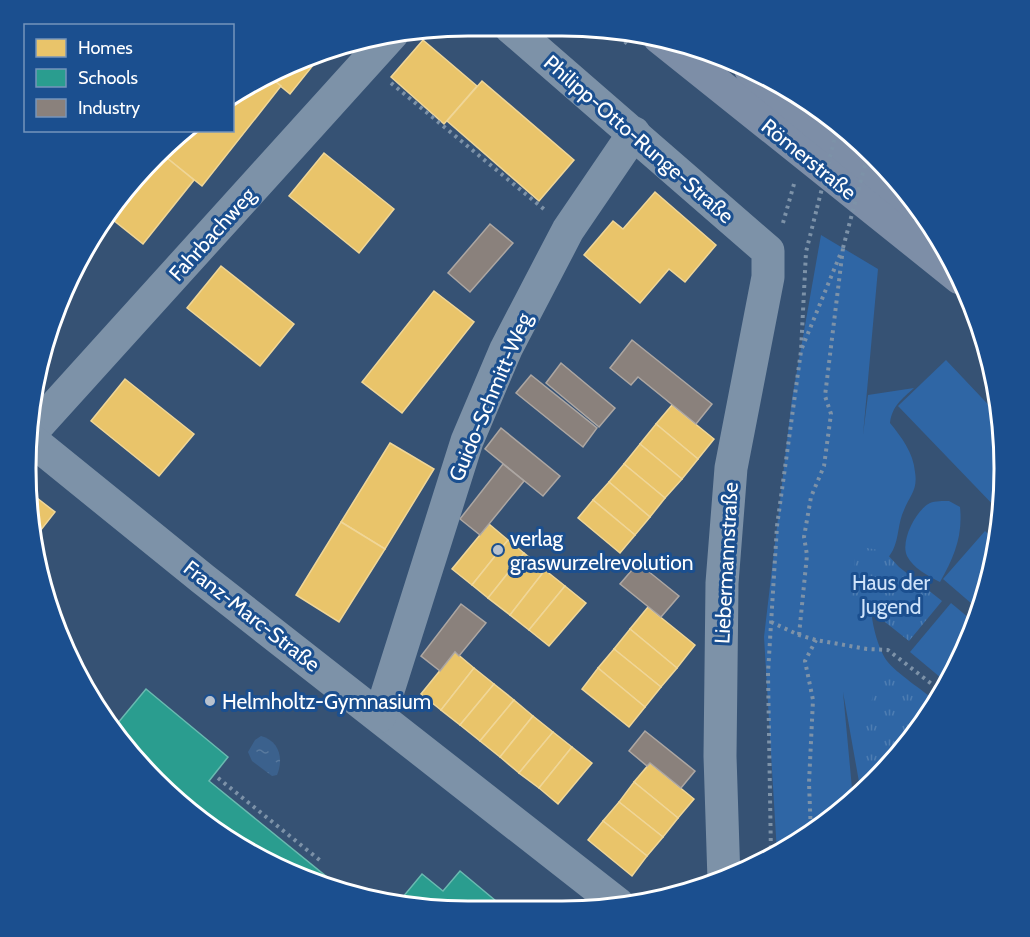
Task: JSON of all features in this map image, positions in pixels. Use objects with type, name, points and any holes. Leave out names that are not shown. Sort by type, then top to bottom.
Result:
[{"type":"main road","name":"Römerstraße","points":[[678,52],[942,264]]},
{"type":"main road","name":"Römerstraße","points":[[788,100],[876,172]]},
{"type":"street","name":"Philipp-Otto-Runge-Straße","points":[[520,36],[633,133],[775,240]]},
{"type":"street","name":"Fahrbachweg","points":[[38,427],[383,44]]},
{"type":"street","name":"Guido-Schmitt-Weg","points":[[380,716],[467,441],[506,349],[568,230],[633,133]]},
{"type":"street","name":"Liebermannstraße","points":[[724,869],[720,756],[722,583],[731,468],[775,240]]},
{"type":"street","name":"Franz-Marc-Straße","points":[[37,442],[203,579],[611,898]]},
{"type":"path","points":[[367,63],[568,230]]},
{"type":"path","points":[[771,847],[768,673],[777,526],[801,351],[807,252],[836,134]]},
{"type":"path","points":[[801,351],[843,248],[866,162]]},
{"type":"path","points":[[775,240],[796,177]]},
{"type":"path","points":[[799,635],[807,555],[804,537],[811,497],[824,466],[831,414],[825,396],[843,248]]},
{"type":"path","points":[[771,622],[816,640],[867,649],[888,650],[935,687]]},
{"type":"path","points":[[811,822],[809,783],[813,700],[805,661],[816,640]]},
{"type":"path","points":[[218,778],[322,862]]},
{"type":"green space","points":[[821,235],[878,269],[863,435],[868,395],[914,388],[895,407],[890,423],[909,452],[916,478],[913,492],[902,515],[893,550],[875,577],[872,586],[871,608],[878,643],[887,661],[929,696],[905,732],[859,782],[843,692],[852,789],[825,812],[776,844],[764,637],[792,399]]},
{"type":"green space","points":[[946,360],[989,406],[994,468],[992,504],[898,406]]},
{"type":"green space","points":[[949,501],[960,507],[959,537],[940,582],[917,568],[905,550],[908,534],[920,512],[932,502]]},
{"type":"green space","points":[[985,531],[989,534],[972,604],[943,579]]},
{"type":"green space","name":"Haus der Jugend","points":[[856,546],[884,551],[899,567],[942,601],[909,641],[851,595]]},
{"type":"green space","points":[[951,603],[968,617],[940,677],[910,652]]},
{"type":"green space","points":[[880,664],[927,700],[905,732],[863,778],[862,743]]},
{"type":"water","points":[[261,736],[276,746],[280,757],[277,775],[272,776],[252,761],[248,752],[255,740]]},
{"type":"building: Homes","points":[[423,40],[477,86],[444,124],[391,77]]},
{"type":"building: Homes","points":[[313,65],[290,94],[275,82]]},
{"type":"building: Homes","points":[[482,81],[574,160],[539,201],[447,121]]},
{"type":"building: Homes","points":[[276,82],[281,86],[202,186],[168,158],[196,132],[234,132],[234,105]]},
{"type":"building: Homes","points":[[324,153],[394,209],[359,253],[289,196]]},
{"type":"building: Homes","points":[[168,158],[194,180],[143,244],[114,221],[143,183]]},
{"type":"building: Homes","points":[[655,192],[716,245],[685,282],[669,269],[640,303],[584,255],[613,221],[623,229]]},
{"type":"building: Homes","points":[[221,266],[294,324],[260,366],[187,308]]},
{"type":"building: Homes","points":[[434,291],[474,322],[402,413],[362,382]]},
{"type":"building: Homes","points":[[125,379],[194,434],[159,476],[91,421]]},
{"type":"building: Homes","points":[[672,405],[714,439],[698,459],[656,424]]},
{"type":"building: Homes","points":[[656,424],[698,459],[682,479],[640,444]]},
{"type":"building: Homes","points":[[390,443],[434,469],[385,549],[341,522]]},
{"type":"building: Homes","points":[[640,444],[682,479],[665,498],[624,464]]},
{"type":"building: Homes","points":[[624,464],[665,498],[650,517],[609,482]]},
{"type":"building: Homes","points":[[609,482],[650,517],[635,535],[593,500]]},
{"type":"building: Homes","points":[[37,498],[55,512],[41,530]]},
{"type":"building: Homes","points":[[593,500],[635,535],[620,553],[578,518]]},
{"type":"building: Homes","points":[[341,522],[385,549],[339,622],[296,595]]},
{"type":"building: Homes","points":[[489,524],[508,540],[472,585],[452,569]]},
{"type":"building: Homes","points":[[508,540],[524,553],[488,598],[472,585]]},
{"type":"building: Homes","points":[[524,553],[545,570],[510,615],[488,598]]},
{"type":"building: Homes","points":[[545,570],[565,586],[529,630],[510,615]]},
{"type":"building: Homes","points":[[565,586],[586,603],[549,646],[529,630]]},
{"type":"building: Homes","points":[[648,607],[695,645],[677,668],[630,629]]},
{"type":"building: Homes","points":[[630,629],[677,668],[661,687],[614,649]]},
{"type":"building: Homes","points":[[614,649],[661,687],[645,707],[598,668]]},
{"type":"building: Homes","points":[[455,652],[474,668],[441,710],[421,694]]},
{"type":"building: Homes","points":[[474,668],[494,684],[460,725],[441,710]]},
{"type":"building: Homes","points":[[598,668],[645,707],[629,727],[582,689]]},
{"type":"building: Homes","points":[[494,684],[514,700],[480,741],[460,725]]},
{"type":"building: Homes","points":[[514,700],[533,716],[500,757],[480,741]]},
{"type":"building: Homes","points":[[533,716],[553,732],[519,773],[500,757]]},
{"type":"building: Homes","points":[[553,732],[572,747],[539,788],[519,773]]},
{"type":"building: Homes","points":[[572,747],[592,763],[558,804],[539,788]]},
{"type":"building: Homes","points":[[650,763],[694,799],[678,818],[634,782]]},
{"type":"building: Homes","points":[[634,782],[678,818],[663,837],[619,802]]},
{"type":"building: Homes","points":[[619,802],[663,837],[647,856],[603,821]]},
{"type":"building: Homes","points":[[603,821],[647,856],[632,876],[588,840]]},
{"type":"building: Schools","points":[[146,689],[228,757],[209,781],[327,877],[252,843],[205,812],[183,794],[143,754],[118,722]]},
{"type":"building: Schools","points":[[460,871],[496,901],[440,900],[404,896],[422,874],[443,891]]},
{"type":"building: Industry","points":[[490,224],[513,243],[470,292],[448,273]]},
{"type":"building: Industry","points":[[632,340],[712,404],[696,424],[638,377],[631,385],[610,368]]},
{"type":"building: Industry","points":[[561,363],[615,408],[599,427],[546,383]]},
{"type":"building: Industry","points":[[531,375],[597,428],[583,447],[516,393]]},
{"type":"building: Industry","points":[[501,428],[560,476],[543,496],[485,449]]},
{"type":"building: Industry","points":[[503,464],[524,481],[480,535],[460,519]]},
{"type":"building: Industry","points":[[638,563],[679,596],[661,617],[620,584]]},
{"type":"building: Industry","points":[[461,604],[486,623],[459,656],[455,652],[440,671],[421,656]]},
{"type":"building: Industry","points":[[645,731],[695,771],[681,788],[650,763],[647,766],[629,751]]},
{"type":"place","name":"verlag graswurzelrevolution","points":[[498,550]]},
{"type":"place","name":"Helmholtz-Gymnasium","points":[[210,701]]}]
